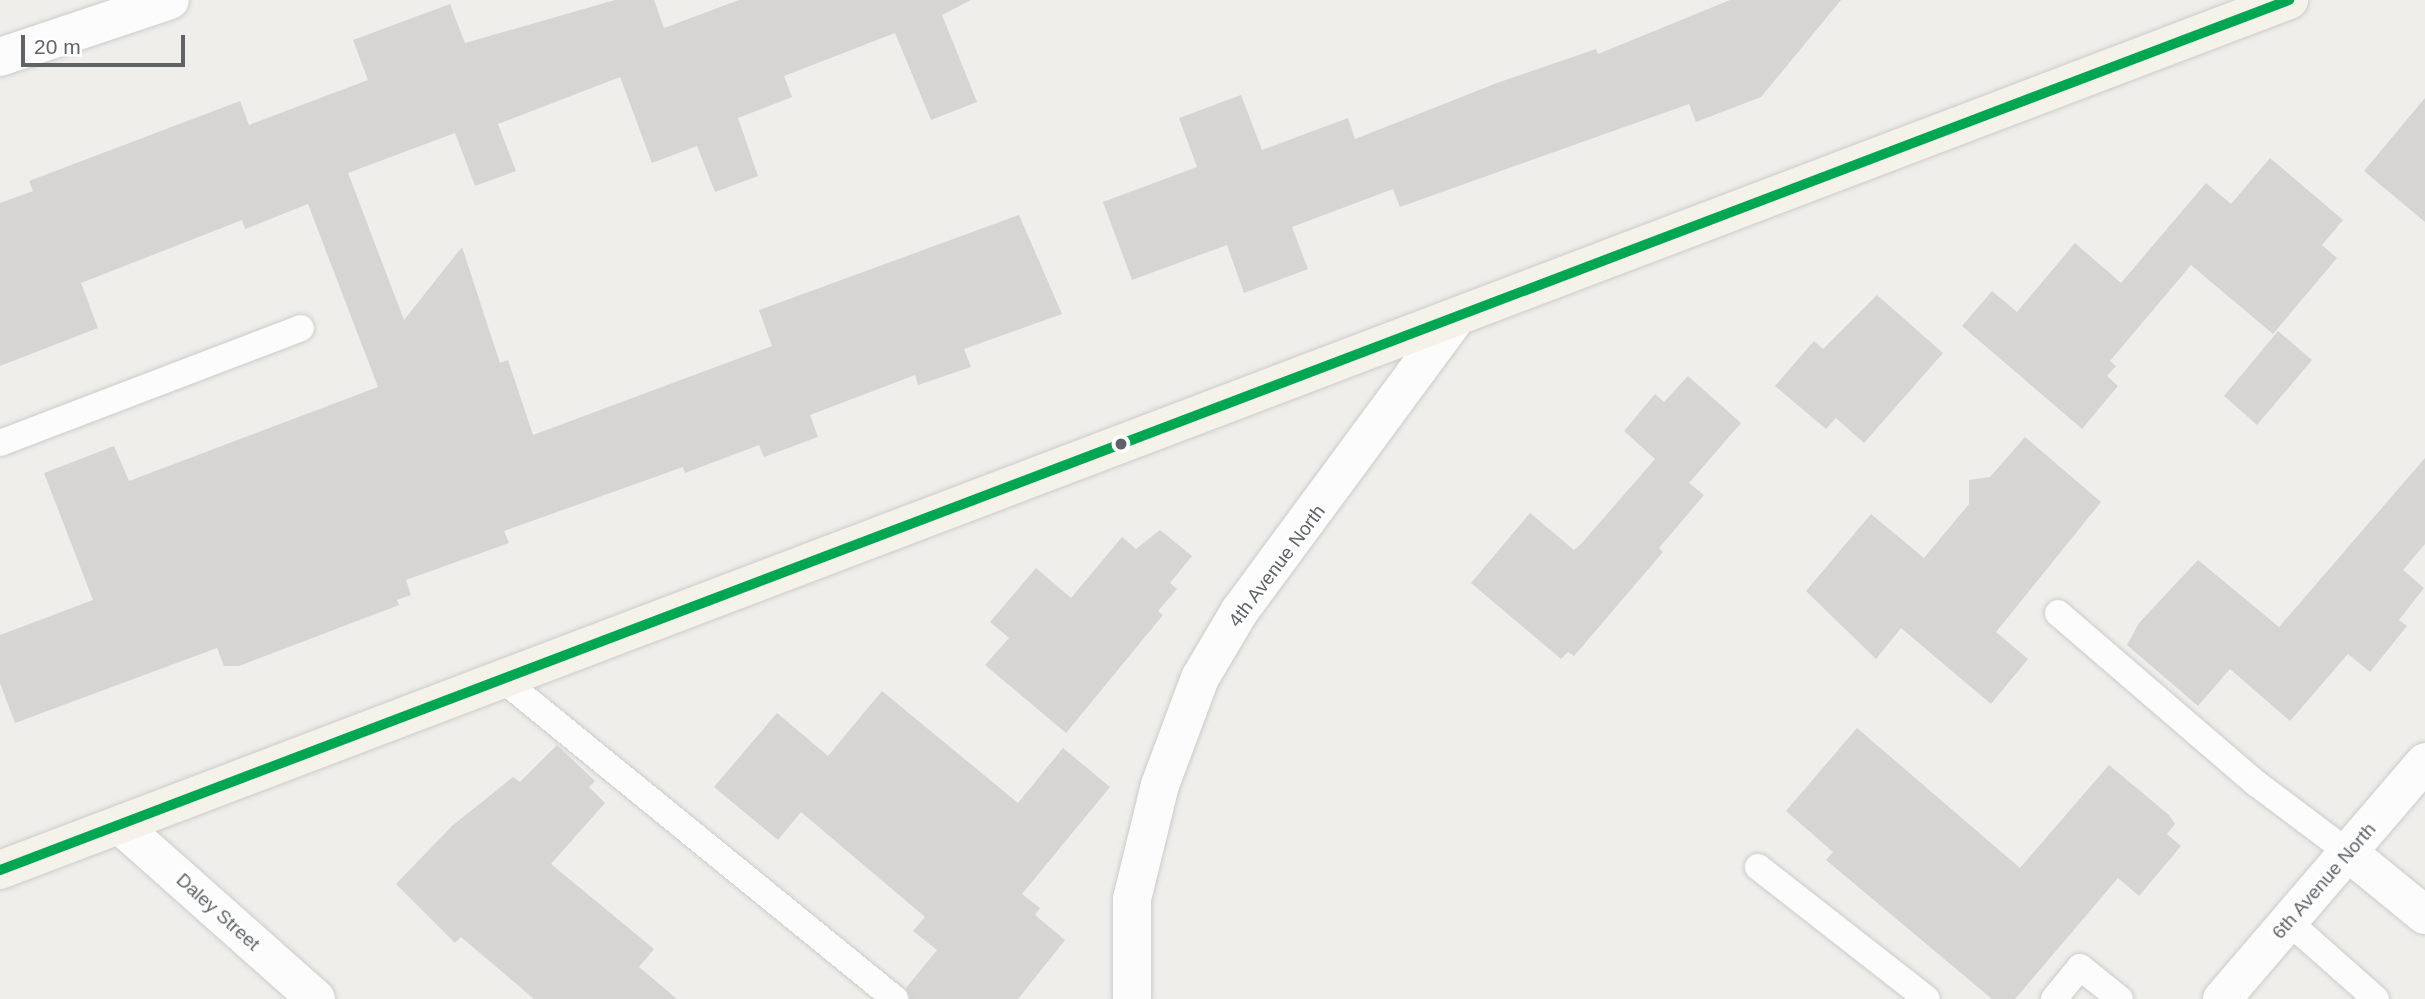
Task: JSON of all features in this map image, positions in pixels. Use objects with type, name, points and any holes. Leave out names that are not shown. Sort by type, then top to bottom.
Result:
[{"type":"main road","points":[[0,870],[1453,322],[2289,0]]},
{"type":"street","points":[[0,57],[170,0]]},
{"type":"street","name":"4th Avenue North","points":[[1132,999],[1132,899],[1160,785],[1200,678],[1240,612],[1453,322]]},
{"type":"street","name":"6th Avenue North","points":[[2222,999],[2425,762]]},
{"type":"street","name":"Daley Street","points":[[120,825],[316,999]]},
{"type":"street","points":[[2349,853],[2425,915]]},
{"type":"lane","points":[[0,443],[301,328]]},
{"type":"lane","points":[[2058,613],[2257,784],[2349,853]]},
{"type":"lane","points":[[502,679],[895,999]]},
{"type":"lane","points":[[1758,867],[1927,999]]},
{"type":"lane","points":[[2289,922],[2376,999]]},
{"type":"lane","points":[[2054,999],[2080,967],[2120,999]]},
{"type":"building","points":[[615,0],[654,0],[664,28],[739,0],[971,0],[942,15],[977,102],[931,120],[895,33],[784,76],[792,97],[738,118],[758,176],[715,192],[697,146],[652,163],[620,77],[498,124],[516,171],[475,186],[455,133],[348,173],[404,320],[462,247],[500,363],[508,360],[533,435],[772,346],[759,310],[1019,215],[1062,314],[964,349],[971,367],[918,385],[915,375],[810,415],[818,437],[764,457],[759,445],[685,473],[683,467],[504,531],[509,543],[406,580],[411,595],[397,600],[399,605],[239,666],[224,666],[217,648],[15,723],[0,683],[0,635],[93,600],[44,473],[114,446],[129,481],[378,387],[308,204],[245,229],[242,220],[81,283],[98,328],[0,366],[0,203],[33,191],[29,181],[240,101],[249,125],[368,80],[353,40],[450,4],[465,43]]},
{"type":"building","points":[[1730,0],[1841,0],[1761,97],[1696,122],[1689,104],[1400,207],[1393,189],[1292,227],[1308,269],[1244,293],[1227,245],[1132,280],[1103,202],[1197,167],[1179,118],[1241,95],[1262,150],[1348,118],[1355,139],[1497,83],[1596,49],[1598,54]]},
{"type":"building","points":[[2425,98],[2425,222],[2364,171]]},
{"type":"building","points":[[2270,158],[2343,220],[2322,245],[2337,258],[2273,334],[2191,265],[2110,361],[2116,366],[2107,376],[2118,386],[2082,429],[1962,326],[1992,291],[2017,312],[2075,243],[2121,283],[2206,183],[2231,204]]},
{"type":"building","points":[[1877,295],[1943,353],[1864,443],[1836,418],[1826,429],[1775,386],[1814,341],[1823,349]]},
{"type":"building","points":[[2278,331],[2312,360],[2257,425],[2224,396]]},
{"type":"building","points":[[1688,376],[1741,423],[1689,483],[1704,495],[1659,548],[1663,552],[1574,656],[1568,652],[1561,659],[1471,583],[1530,513],[1574,550],[1581,544],[1655,459],[1624,431],[1655,394],[1664,402]]},
{"type":"building","points":[[2025,437],[2101,502],[1996,632],[2028,659],[1991,704],[1901,628],[1876,659],[1806,591],[1871,514],[1924,558],[1969,504],[1969,480],[1990,477]]},
{"type":"building","points":[[2425,458],[2425,544],[2403,570],[2424,588],[2399,620],[2407,626],[2370,672],[2348,654],[2290,721],[2230,669],[2198,706],[2127,645],[2139,623],[2198,560],[2279,627]]},
{"type":"building","points":[[1160,530],[1192,556],[1170,583],[1177,589],[1158,611],[1163,615],[1066,733],[985,665],[1009,638],[990,622],[1036,568],[1071,598],[1122,537],[1136,549]]},
{"type":"building","points":[[882,691],[1018,803],[1063,748],[1110,787],[1022,894],[1040,908],[1035,915],[1065,940],[1018,999],[910,999],[906,988],[937,950],[913,931],[925,917],[801,812],[778,840],[714,787],[777,713],[828,756]]},
{"type":"building","points":[[1857,728],[2020,868],[2109,765],[2169,815],[2175,824],[2167,834],[2181,846],[2139,896],[2118,878],[2015,999],[1992,999],[1826,860],[1833,852],[1786,811]]},
{"type":"building","points":[[557,745],[595,781],[589,787],[605,803],[551,864],[654,949],[639,967],[677,999],[534,999],[461,937],[455,943],[396,884],[452,826],[513,777],[520,782]]},
{"type":"transit line","points":[[0,870],[2289,0]]}]
